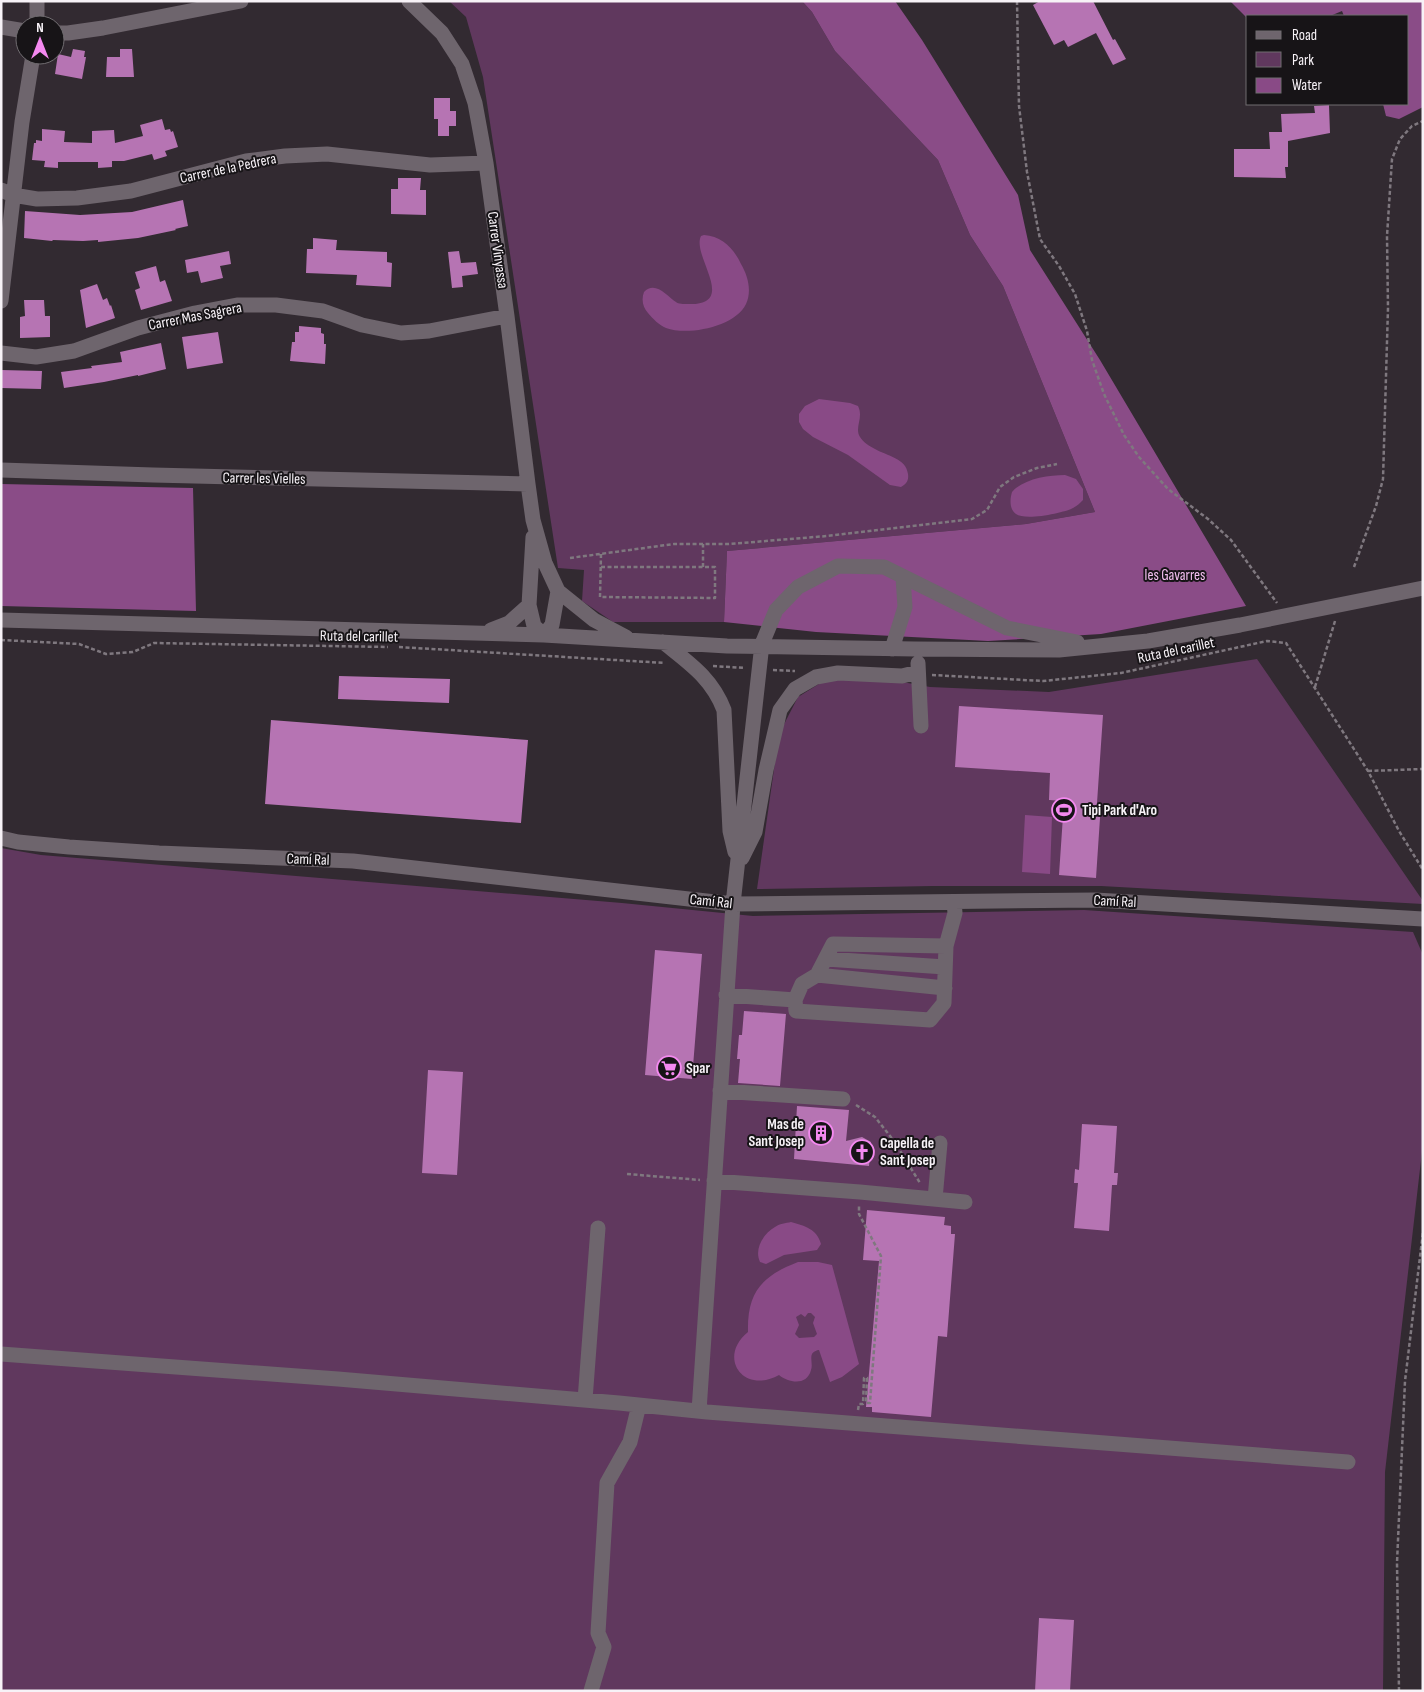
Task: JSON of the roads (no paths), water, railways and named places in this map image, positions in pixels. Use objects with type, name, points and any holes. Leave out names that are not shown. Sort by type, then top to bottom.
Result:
[{"type":"street","points":[[37,15],[38,1]]},
{"type":"street","points":[[65,33],[103,28],[241,1]]},
{"type":"street","name":"Carrer Vinyassa","points":[[409,1],[442,33],[462,64],[475,102],[486,163],[508,316],[533,520]]},
{"type":"street","points":[[1,27],[15,29]]},
{"type":"street","points":[[1,301],[7,193],[31,65]]},
{"type":"street","name":"Carrer de la Pedrera","points":[[7,193],[37,199],[77,198],[132,191],[246,161],[285,156],[327,154],[430,165],[486,163]]},
{"type":"street","name":"Carrer Mas Sagrera","points":[[1,353],[36,357],[74,351],[138,328],[195,313],[237,305],[276,305],[323,311],[362,325],[401,333],[430,331],[508,316]]},
{"type":"street","name":"Carrer les Vielles","points":[[1,470],[153,476],[528,484]]},
{"type":"street","points":[[533,520],[545,563],[558,591],[594,620],[632,640]]},
{"type":"street","points":[[533,520],[532,577],[529,605],[534,626],[544,635]]},
{"type":"street","points":[[699,1411],[726,995],[737,866],[762,644],[776,610],[798,587],[838,566],[884,567],[1007,628],[1064,641],[1105,646]]},
{"type":"street","points":[[892,649],[905,607],[903,577]]},
{"type":"street","points":[[1,620],[544,635],[727,646],[1060,650],[1148,641],[1288,616],[1423,588]]},
{"type":"street","points":[[544,635],[552,625],[558,591]]},
{"type":"street","points":[[483,633],[509,623],[529,605]]},
{"type":"street","points":[[663,642],[711,684],[719,696],[724,710],[730,831],[737,866]]},
{"type":"street","points":[[918,649],[922,726]]},
{"type":"street","points":[[737,866],[755,832],[766,770],[780,710],[795,688],[816,677],[838,673],[902,676],[918,672]]},
{"type":"street","name":"Camí Ral","points":[[1,838],[35,844],[139,852],[353,861],[733,909],[1094,900],[1423,919]]},
{"type":"street","points":[[946,946],[833,944],[817,975],[802,984],[796,1000],[796,1011],[930,1020],[944,1003],[946,946],[955,913],[954,902]]},
{"type":"street","points":[[826,959],[945,967]]},
{"type":"street","points":[[817,975],[944,988]]},
{"type":"street","points":[[726,995],[796,1000]]},
{"type":"street","points":[[720,1090],[843,1099]]},
{"type":"street","points":[[931,1199],[940,1143]]},
{"type":"street","points":[[714,1181],[965,1202]]},
{"type":"street","points":[[585,1400],[598,1228]]},
{"type":"street","points":[[1,1354],[338,1379],[699,1411],[1348,1462]]},
{"type":"street","points":[[591,1691],[604,1647],[598,1633],[607,1483],[630,1442],[639,1405]]},
{"type":"water","points":[[701,236],[716,238],[727,244],[738,258],[746,273],[748,284],[749,294],[746,304],[732,319],[710,328],[686,331],[666,328],[656,322],[646,311],[643,301],[644,292],[648,289],[657,288],[677,303],[683,304],[702,302],[710,297],[712,289],[710,278],[700,245]]},
{"type":"water","points":[[819,399],[850,403],[858,406],[860,414],[858,433],[860,437],[871,447],[904,464],[908,474],[906,483],[901,487],[890,485],[848,455],[813,437],[803,429],[799,422],[799,414],[805,406]]},
{"type":"water","points":[[1065,475],[1076,479],[1083,489],[1083,500],[1076,506],[1062,512],[1044,516],[1027,517],[1014,512],[1011,507],[1011,498],[1012,492],[1017,488],[1036,479]]},
{"type":"water","points":[[1025,815],[1052,817],[1050,874],[1022,872]]},
{"type":"water","points":[[791,1222],[806,1227],[817,1235],[821,1244],[817,1250],[784,1255],[766,1264],[760,1262],[758,1252],[763,1238],[777,1226]]},
{"type":"water","points":[[798,1262],[818,1262],[832,1265],[859,1364],[842,1377],[830,1382],[819,1350],[812,1354],[811,1370],[806,1379],[802,1381],[788,1380],[779,1375],[766,1380],[755,1380],[745,1377],[738,1370],[735,1362],[735,1352],[739,1342],[748,1332],[750,1306],[754,1296],[766,1280],[785,1267]],"holes":[[[808,1313],[815,1317],[813,1323],[817,1334],[814,1337],[799,1338],[795,1334],[799,1325],[796,1317],[801,1314],[805,1317]]]},
{"type":"place","name":"Tipi Park d'Aro","points":[[1064,810]]},
{"type":"place","name":"Spar","points":[[669,1068]]},
{"type":"place","name":"Mas de Sant Josep","points":[[821,1133]]},
{"type":"place","name":"Capella de Sant Josep","points":[[862,1152]]},
{"type":"park label","name":"les Gavarres","points":[[1175,575]]}]
